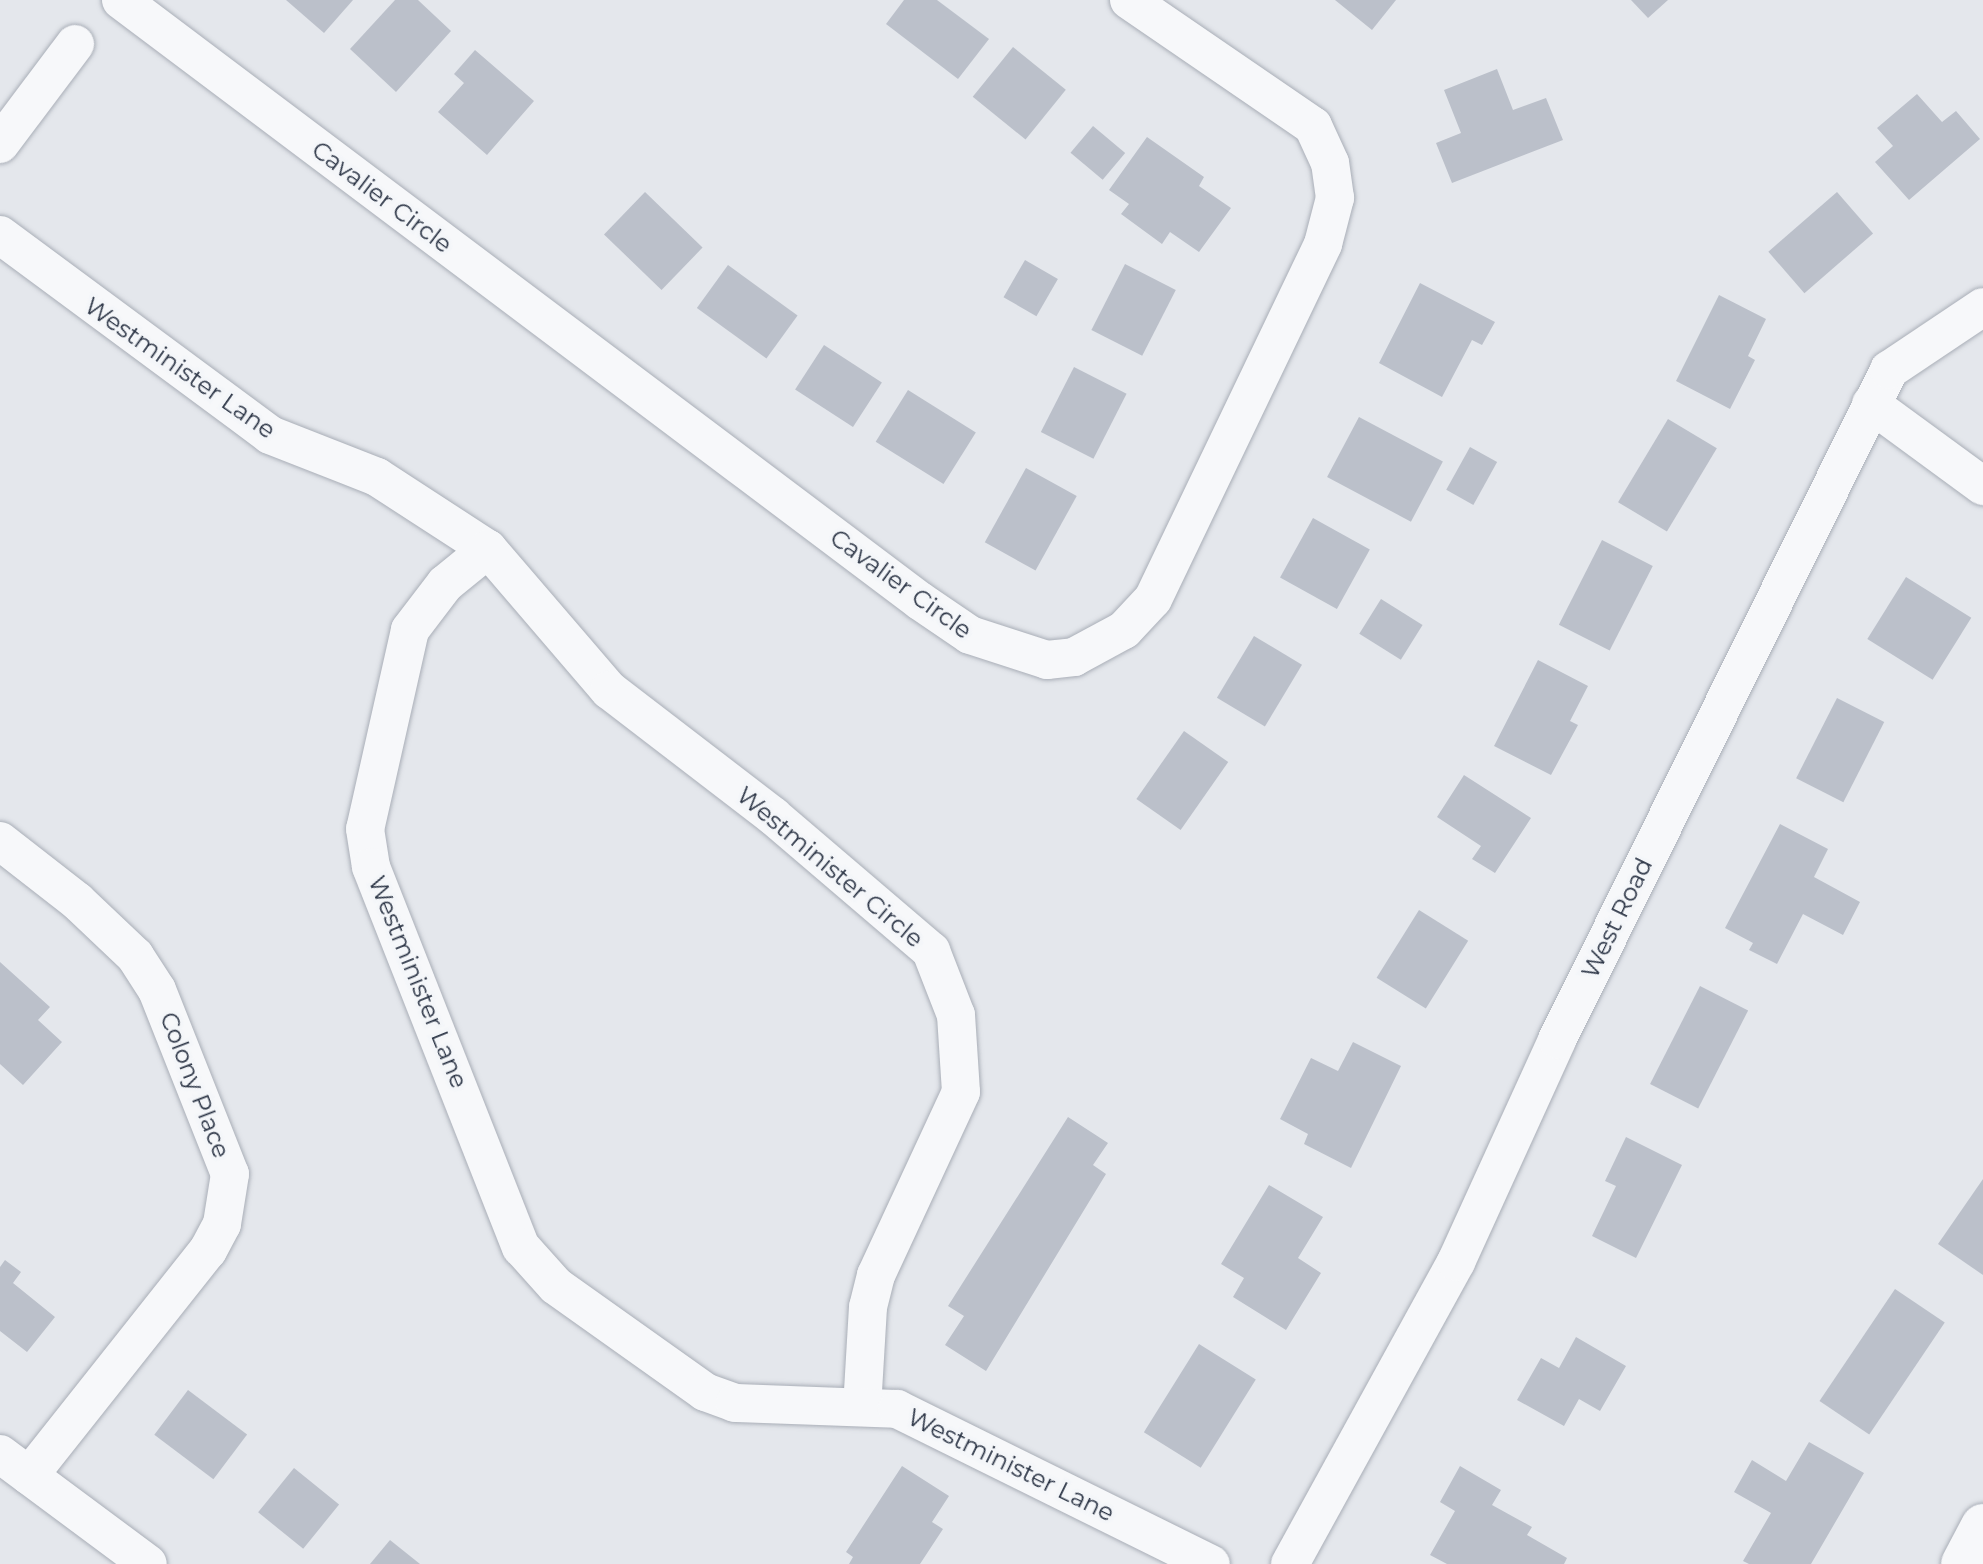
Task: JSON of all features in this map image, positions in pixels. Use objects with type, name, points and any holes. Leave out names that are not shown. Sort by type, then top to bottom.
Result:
[{"type":"street","name":"Cavalier Circle","points":[[121,0],[920,601],[970,635],[1047,660],[1074,657],[1124,630],[1153,599],[1323,244],[1335,198],[1330,163],[1313,126],[1136,2]]},
{"type":"street","points":[[0,144],[75,44]]},
{"type":"street","name":"Westminister Lane","points":[[0,235],[248,421],[270,435],[377,477],[488,549],[445,584],[410,630],[365,829],[371,867],[521,1247],[556,1286],[705,1392],[735,1403],[897,1409],[1211,1564]]},
{"type":"street","name":"West Road","points":[[1290,1564],[1456,1262],[1557,1040],[1889,370],[1983,307]]},
{"type":"street","points":[[1871,404],[1983,486]]},
{"type":"street","name":"Westminister Circle","points":[[488,549],[609,690],[892,914],[931,951],[948,983],[962,1057],[961,1092],[876,1275],[868,1307],[862,1407]]},
{"type":"street","name":"Colony Place","points":[[0,841],[77,901],[135,956],[157,990],[230,1174],[222,1224],[208,1250],[14,1465]]},
{"type":"street","points":[[14,1465],[148,1564]]},
{"type":"street","points":[[1963,1564],[1983,1526]]},
{"type":"building","points":[[286,0],[353,0],[324,33]]},
{"type":"building","points":[[395,0],[418,0],[451,31],[396,92],[350,49]]},
{"type":"building","points":[[904,0],[937,0],[989,39],[958,79],[886,24]]},
{"type":"building","points":[[1335,0],[1396,0],[1372,30]]},
{"type":"building","points":[[1631,0],[1668,0],[1648,18]]},
{"type":"building","points":[[1013,47],[1066,90],[1026,140],[973,97]]},
{"type":"building","points":[[475,50],[534,101],[487,155],[438,112],[464,83],[454,74]]},
{"type":"building","points":[[1497,69],[1513,110],[1546,98],[1563,140],[1452,183],[1436,143],[1461,133],[1444,90]]},
{"type":"building","points":[[1917,94],[1942,122],[1956,111],[1980,139],[1909,200],[1875,162],[1893,146],[1877,128]]},
{"type":"building","points":[[1093,126],[1125,153],[1103,180],[1071,153]]},
{"type":"building","points":[[1147,137],[1204,177],[1199,186],[1231,208],[1199,252],[1170,232],[1162,244],[1121,214],[1129,204],[1109,190]]},
{"type":"building","points":[[645,192],[703,248],[662,290],[604,234]]},
{"type":"building","points":[[1837,192],[1873,234],[1804,293],[1768,252]]},
{"type":"building","points":[[1025,260],[1058,279],[1036,316],[1004,297]]},
{"type":"building","points":[[1125,264],[1176,290],[1142,356],[1091,330]]},
{"type":"building","points":[[728,265],[798,316],[766,358],[697,308]]},
{"type":"building","points":[[1420,283],[1495,322],[1482,345],[1472,340],[1442,397],[1379,363]]},
{"type":"building","points":[[1719,295],[1766,319],[1748,356],[1755,360],[1730,409],[1676,381]]},
{"type":"building","points":[[824,345],[882,383],[853,427],[795,389]]},
{"type":"building","points":[[1074,367],[1127,394],[1093,459],[1041,432]]},
{"type":"building","points":[[908,390],[976,432],[944,484],[876,442]]},
{"type":"building","points":[[1359,417],[1443,462],[1411,522],[1327,477]]},
{"type":"building","points":[[1668,419],[1717,448],[1667,532],[1618,502]]},
{"type":"building","points":[[1470,447],[1497,462],[1473,505],[1446,490]]},
{"type":"building","points":[[1026,468],[1077,496],[1036,570],[985,542]]},
{"type":"building","points":[[1313,518],[1370,550],[1337,609],[1280,577]]},
{"type":"building","points":[[1602,540],[1653,566],[1610,651],[1559,625]]},
{"type":"building","points":[[1906,577],[1971,618],[1933,680],[1867,639]]},
{"type":"building","points":[[1381,599],[1423,625],[1401,660],[1359,634]]},
{"type":"building","points":[[1254,636],[1302,665],[1265,727],[1217,698]]},
{"type":"building","points":[[1538,660],[1588,686],[1570,721],[1578,725],[1551,775],[1494,746]]},
{"type":"building","points":[[1837,698],[1884,722],[1843,802],[1796,778]]},
{"type":"building","points":[[1184,731],[1228,762],[1181,830],[1136,799]]},
{"type":"building","points":[[1464,775],[1531,818],[1495,873],[1472,859],[1481,846],[1437,817]]},
{"type":"building","points":[[1780,824],[1828,849],[1814,877],[1860,902],[1843,935],[1803,914],[1777,964],[1749,950],[1753,943],[1725,928]]},
{"type":"building","points":[[1419,910],[1468,941],[1426,1009],[1377,978]]},
{"type":"building","points":[[0,962],[50,1007],[38,1020],[62,1042],[23,1085],[0,1064]]},
{"type":"building","points":[[1700,986],[1748,1011],[1698,1109],[1650,1084]]},
{"type":"building","points":[[1353,1042],[1401,1066],[1351,1168],[1304,1144],[1308,1134],[1280,1119],[1311,1058],[1338,1071]]},
{"type":"building","points":[[1068,1117],[1108,1143],[1093,1165],[1106,1174],[986,1371],[945,1345],[964,1316],[948,1306]]},
{"type":"building","points":[[1626,1137],[1682,1165],[1636,1258],[1592,1236],[1616,1186],[1605,1181]]},
{"type":"building","points":[[1983,1179],[1983,1275],[1938,1244]]},
{"type":"building","points":[[1269,1185],[1323,1217],[1298,1258],[1321,1273],[1286,1330],[1233,1297],[1244,1278],[1221,1264]]},
{"type":"building","points":[[5,1260],[21,1272],[13,1283],[55,1317],[27,1352],[0,1331],[0,1267]]},
{"type":"building","points":[[1895,1289],[1945,1323],[1869,1434],[1820,1401]]},
{"type":"building","points":[[1576,1337],[1626,1366],[1600,1411],[1579,1399],[1564,1426],[1517,1400],[1541,1358],[1559,1368]]},
{"type":"building","points":[[1199,1344],[1256,1380],[1201,1468],[1144,1432]]},
{"type":"building","points":[[188,1390],[247,1435],[213,1479],[154,1435]]},
{"type":"building","points":[[1809,1442],[1864,1473],[1811,1564],[1749,1564],[1743,1561],[1771,1513],[1734,1492],[1752,1460],[1786,1481]]},
{"type":"building","points":[[902,1466],[949,1496],[932,1522],[943,1529],[920,1564],[849,1564],[853,1557],[846,1552]]},
{"type":"building","points":[[1460,1466],[1501,1490],[1492,1505],[1532,1527],[1527,1535],[1567,1558],[1564,1564],[1447,1564],[1430,1555],[1455,1511],[1440,1502]]},
{"type":"building","points":[[294,1468],[339,1505],[303,1549],[258,1512]]},
{"type":"building","points":[[390,1540],[420,1564],[370,1564]]}]
